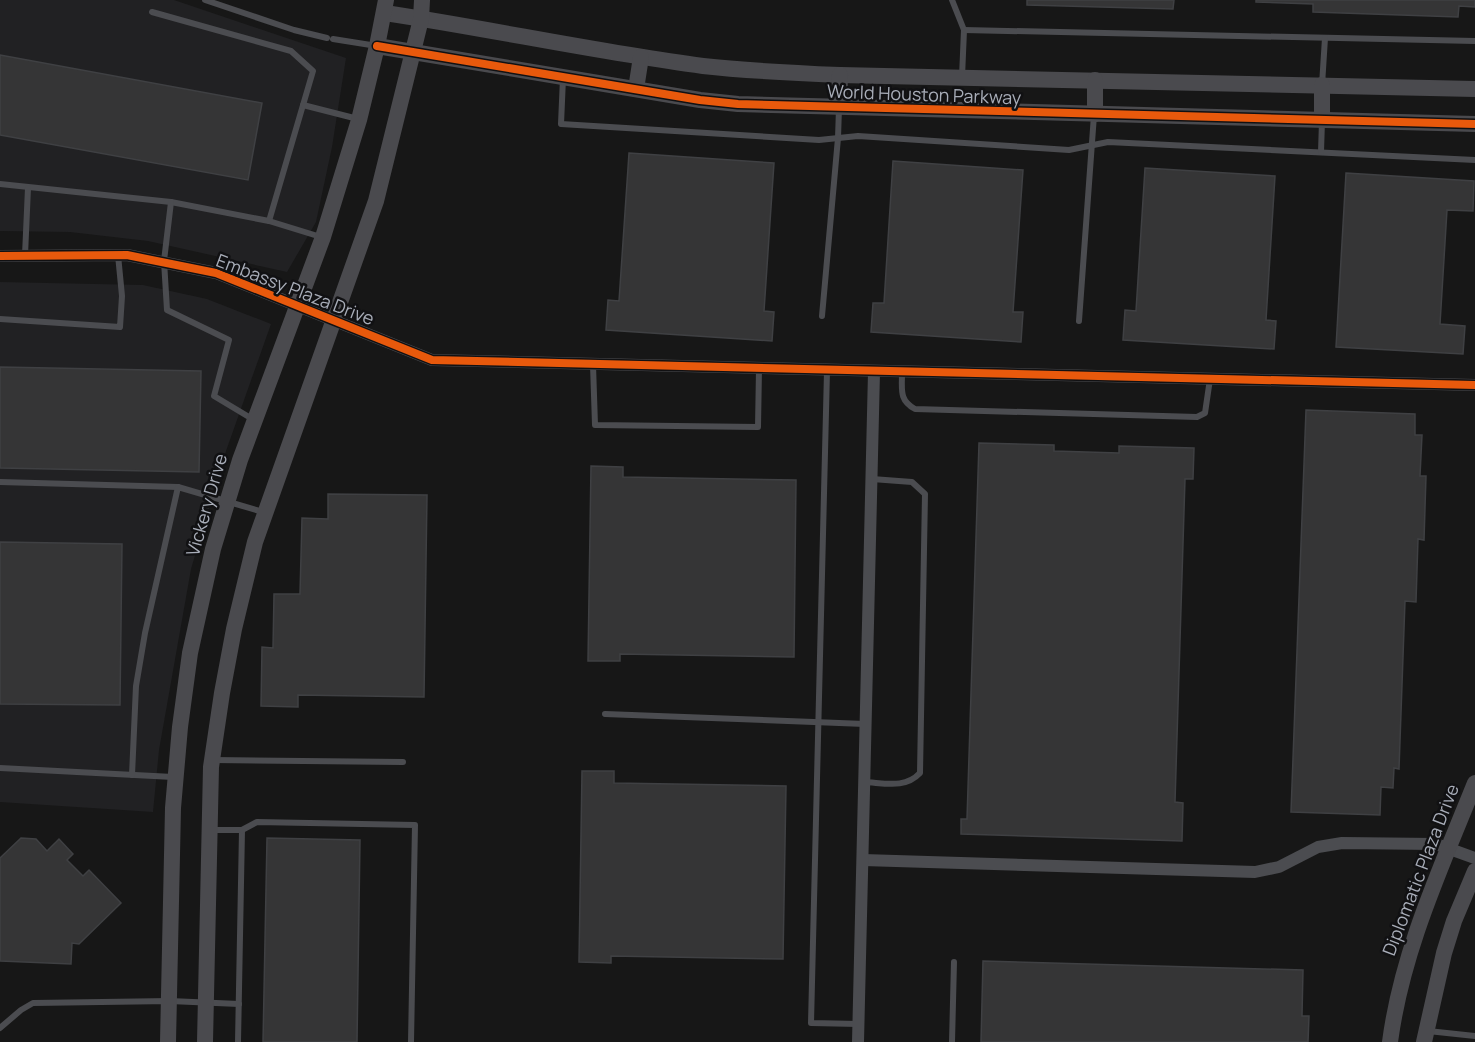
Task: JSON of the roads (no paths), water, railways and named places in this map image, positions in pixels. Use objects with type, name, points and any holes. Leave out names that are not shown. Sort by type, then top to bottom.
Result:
[{"type":"street","points":[[205,1042],[212,760],[234,629],[255,542],[376,201],[422,19],[422,0]]},
{"type":"street","name":"World Houston Parkway","points":[[385,7],[422,19],[706,66],[840,75],[1475,89]]},
{"type":"street","name":"Vickery Drive","points":[[168,1042],[173,808],[190,653],[213,549],[227,502],[240,460],[323,237],[359,120],[385,7]]},
{"type":"street","name":"World Houston Parkway","points":[[377,46],[738,104],[1475,124]]},
{"type":"street","points":[[636,89],[641,57]]},
{"type":"street","points":[[839,107],[840,75]]},
{"type":"street","points":[[1095,80],[1095,114]]},
{"type":"street","points":[[1322,85],[1322,120]]},
{"type":"street","name":"Embassy Plaza Drive","points":[[0,256],[118,255],[164,261],[216,273],[432,360],[593,365]]},
{"type":"street","points":[[593,365],[1475,385]]},
{"type":"street","points":[[858,1042],[874,372]]},
{"type":"street","name":"Diplomatic Plaza Drive","points":[[1390,1042],[1394,1015],[1414,938],[1475,783]]},
{"type":"street","points":[[862,860],[1255,872],[1279,867],[1318,847],[1329,844],[1436,844],[1475,858]]},
{"type":"street","points":[[1425,1037],[1444,953],[1454,921],[1475,872]]},
{"type":"lane","points":[[205,0],[294,30],[330,39],[377,46]]},
{"type":"lane","points":[[951,0],[964,30],[962,77]]},
{"type":"lane","points":[[152,12],[291,51],[313,71],[269,221]]},
{"type":"lane","points":[[964,30],[1475,41]]},
{"type":"lane","points":[[1322,85],[1325,38]]},
{"type":"lane","points":[[563,77],[561,124],[819,140],[858,136],[1069,150],[1108,142],[1475,160]]},
{"type":"lane","points":[[303,105],[359,120]]},
{"type":"lane","points":[[822,316],[839,107]]},
{"type":"lane","points":[[1079,321],[1095,114]]},
{"type":"lane","points":[[1321,152],[1322,120]]},
{"type":"lane","points":[[0,184],[171,202],[269,221],[323,237]]},
{"type":"lane","points":[[25,255],[28,188]]},
{"type":"lane","points":[[171,202],[164,261],[167,310],[229,340],[214,396],[255,421]]},
{"type":"lane","points":[[0,319],[120,327],[122,296],[118,255]]},
{"type":"lane","points":[[593,365],[595,425],[758,427],[759,369]]},
{"type":"lane","points":[[827,371],[811,1023],[859,1024]]},
{"type":"lane","points":[[902,373],[902,396],[906,404],[915,409],[1197,417],[1205,413],[1210,379]]},
{"type":"lane","points":[[864,782],[906,784],[913,781],[920,773],[925,494],[912,482],[873,479]]},
{"type":"lane","points":[[0,482],[178,487],[265,512]]},
{"type":"lane","points":[[132,774],[136,686],[145,633],[178,487]]},
{"type":"lane","points":[[604,714],[866,724]]},
{"type":"lane","points":[[212,760],[403,762]]},
{"type":"lane","points":[[0,768],[176,777]]},
{"type":"lane","points":[[210,830],[242,830],[257,822],[415,825],[411,1042]]},
{"type":"lane","points":[[238,1042],[242,830]]},
{"type":"lane","points":[[952,1042],[954,962]]},
{"type":"lane","points":[[0,1029],[33,1003],[170,1001],[239,1004]]},
{"type":"lane","points":[[1425,1037],[1475,1036]]}]
